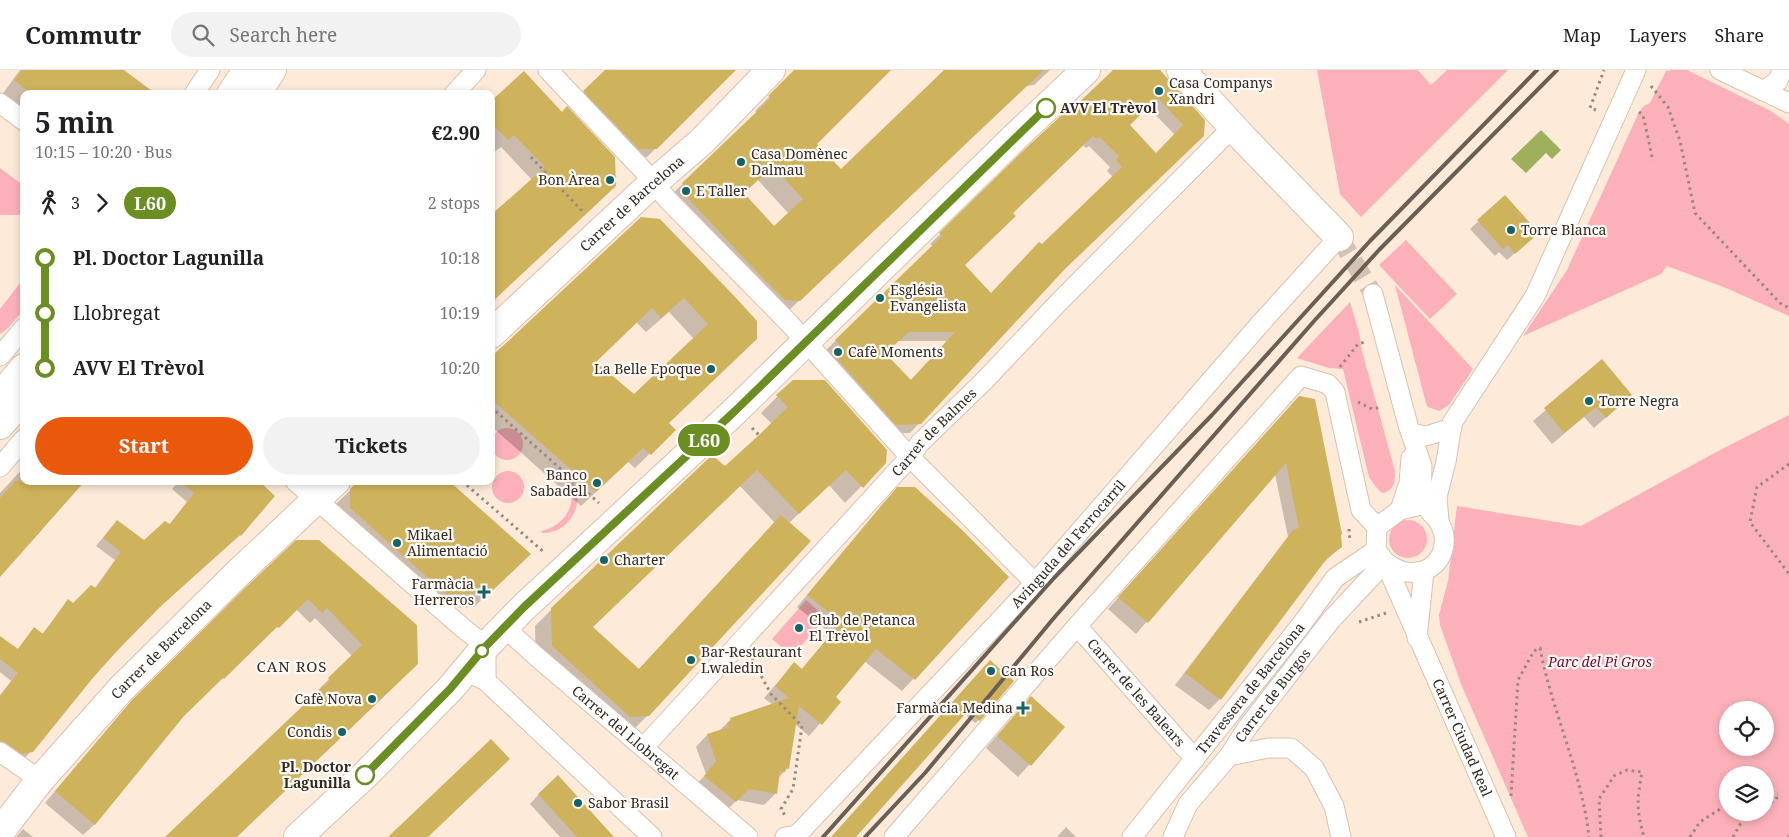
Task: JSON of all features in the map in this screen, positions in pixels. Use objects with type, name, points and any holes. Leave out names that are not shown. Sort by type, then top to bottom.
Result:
[{"type":"street","points":[[197,90],[210,70]]},
{"type":"street","points":[[233,90],[247,70]]},
{"type":"street","points":[[259,90],[272,70]]},
{"type":"street","points":[[458,90],[476,70]]},
{"type":"street","points":[[548,70],[642,169],[668,200],[788,323],[910,457],[1035,583]]},
{"type":"street","name":"Carrer de Barcelona","points":[[495,330],[600,231],[702,141],[771,70]]},
{"type":"street","points":[[298,837],[365,775],[450,689],[476,676],[495,636],[735,411],[1086,70]]},
{"type":"street","points":[[1181,70],[1339,237]]},
{"type":"street","points":[[1720,70],[1789,103]]},
{"type":"street","points":[[1763,91],[1778,81],[1782,70]]},
{"type":"street","points":[[1380,556],[1399,570],[1408,572],[1424,571],[1437,561],[1443,550],[1445,538],[1439,521],[1437,497],[1446,462],[1452,423],[1535,296],[1641,76]]},
{"type":"street","points":[[0,104],[20,118]]},
{"type":"street","name":"Carrer de Balmes","points":[[644,747],[910,457],[920,443],[984,382],[1059,302],[1233,127]]},
{"type":"street","name":"Avinguda del Ferrocarril","points":[[791,836],[1035,583],[1260,324],[1339,237]]},
{"type":"street","points":[[1373,294],[1412,437],[1422,466],[1421,505],[1439,521]]},
{"type":"street","points":[[0,356],[20,333]]},
{"type":"street","points":[[0,396],[20,373]]},
{"type":"street","points":[[894,837],[1077,626],[1301,376],[1328,384],[1335,392],[1361,510],[1377,527],[1400,510],[1421,505]]},
{"type":"street","points":[[0,425],[20,402]]},
{"type":"street","points":[[1412,437],[1426,436],[1452,428]]},
{"type":"street","points":[[1421,505],[1439,450],[1452,428]]},
{"type":"street","points":[[1400,510],[1409,483],[1412,437]]},
{"type":"street","points":[[0,467],[20,444]]},
{"type":"street","name":"Carrer del Llobregat","points":[[299,485],[315,499],[495,636],[537,656],[748,837]]},
{"type":"street","name":"Carrer de Barcelona","points":[[0,832],[40,780],[121,689],[331,485]]},
{"type":"street","name":"Carrer Ciudad Real","points":[[1377,527],[1380,556],[1505,834]]},
{"type":"street","name":"Carrer de Burgos","points":[[1173,837],[1188,804],[1229,756],[1247,728],[1380,556]]},
{"type":"street","name":"Travessera de Barcelona","points":[[1132,837],[1301,625],[1335,578],[1380,556]]},
{"type":"street","points":[[1417,639],[1424,571]]},
{"type":"street","name":"Carrer de les Balears","points":[[1077,626],[1195,759]]},
{"type":"street","points":[[476,676],[652,837]]},
{"type":"street","points":[[1229,756],[1268,748],[1291,748],[1314,768],[1334,806],[1341,837]]},
{"type":"street","points":[[0,752],[40,780]]},
{"type":"path","points":[[1598,103],[1595,111],[1590,108],[1604,70]]},
{"type":"path","points":[[1641,76],[1668,108],[1680,141],[1695,213],[1780,303],[1789,308]]},
{"type":"path","points":[[1643,114],[1653,161]]},
{"type":"path","points":[[531,157],[600,231]]},
{"type":"path","points":[[1328,384],[1358,344]]},
{"type":"path","points":[[495,411],[618,520]]},
{"type":"path","points":[[1789,464],[1757,487],[1750,522],[1789,574]]},
{"type":"path","points":[[467,485],[564,570]]},
{"type":"path","points":[[1505,834],[1514,774],[1518,680],[1534,651],[1540,648],[1544,668],[1578,778],[1587,818],[1589,837]]},
{"type":"path","points":[[764,682],[772,694],[802,726],[794,789],[781,809],[791,836]]},
{"type":"path","points":[[1601,837],[1599,799],[1614,776],[1627,770],[1642,772],[1638,794],[1638,814],[1644,837]]},
{"type":"path","points":[[1774,795],[1778,794],[1774,801]]},
{"type":"path","points":[[1690,837],[1700,822],[1719,810]]},
{"type":"path","points":[[1733,837],[1742,821]]},
{"type":"green space","points":[[1317,70],[1418,70],[1431,85],[1447,70],[1508,70],[1361,217],[1340,194]]},
{"type":"green space","points":[[1687,70],[1771,111],[1789,124],[1789,316],[1726,288],[1667,266],[1661,274],[1523,336],[1567,270],[1639,112],[1650,103],[1666,71]]},
{"type":"green space","points":[[0,168],[20,183],[20,215],[0,215]]},
{"type":"green space","points":[[1406,240],[1457,294],[1430,319],[1379,265]]},
{"type":"green space","points":[[20,283],[20,314],[0,334],[0,309]]},
{"type":"green space","points":[[1395,285],[1473,369],[1449,405],[1439,411],[1428,407],[1426,403]]},
{"type":"green space","points":[[1350,302],[1395,471],[1393,485],[1389,490],[1382,493],[1369,477],[1343,369],[1329,368],[1297,358]]},
{"type":"green space","name":"Parc del Pi Gros","points":[[1789,415],[1789,837],[1528,837],[1461,684],[1440,625],[1439,615],[1448,581],[1457,506],[1581,526],[1720,450]]},
{"type":"green space","points":[[501,429],[513,429],[522,438],[522,450],[513,459],[501,459],[495,454],[495,434]]},
{"type":"green space","points":[[502,472],[514,472],[523,481],[523,493],[514,502],[502,502],[493,493],[492,487],[495,485],[495,478]]},
{"type":"green space","points":[[561,472],[570,479],[576,488],[578,498],[576,508],[564,526],[554,531],[542,533],[542,531],[562,520],[570,508],[571,494]]},
{"type":"green space","points":[[1408,520],[1421,526],[1427,539],[1421,552],[1408,558],[1395,552],[1389,539],[1395,526]]},
{"type":"green space","name":"Club de Petanca El Trèvol","points":[[806,600],[826,618],[792,656],[772,639]]},
{"type":"shaded area","points":[[1541,130],[1561,150],[1552,159],[1546,153],[1526,173],[1511,159]]},
{"type":"building","points":[[22,70],[124,70],[151,90],[27,90],[14,80]]},
{"type":"building","points":[[605,70],[736,70],[657,149],[639,149],[583,91]]},
{"type":"building","points":[[794,70],[891,70],[817,144],[841,169],[944,70],[1044,70],[800,301],[785,300],[683,193],[686,189],[682,183],[771,98],[768,96]],"holes":[[[773,166],[803,199],[774,226],[744,193]]]},
{"type":"building","points":[[1113,70],[1160,70],[1205,120],[1204,136],[1065,269],[921,424],[896,425],[838,360],[833,352],[840,345],[835,340],[942,236],[939,233],[1025,149],[1066,111],[1068,113]],"holes":[[[1158,98],[1183,125],[1156,153],[1130,125]],[[1093,136],[1097,139],[1099,137],[1119,156],[1116,160],[1122,167],[1042,244],[1039,242],[991,293],[965,265],[1016,216],[1013,213]],[[909,332],[955,332],[911,380],[885,353]]]},
{"type":"building","points":[[524,71],[562,112],[567,106],[615,157],[616,186],[495,299],[495,211],[545,167],[514,135],[508,140],[495,127],[495,97]]},
{"type":"building","name":"Torre Blanca","points":[[1505,195],[1539,233],[1515,254],[1508,245],[1503,249],[1477,220]]},
{"type":"building","points":[[641,217],[660,219],[757,321],[757,339],[669,423],[676,430],[651,455],[643,448],[596,492],[495,403],[495,353]],"holes":[[[684,298],[708,324],[634,394],[596,362],[652,308],[661,318]]]},
{"type":"building","name":"Torre Negra","points":[[1602,359],[1632,395],[1606,418],[1596,407],[1564,433],[1544,408]]},
{"type":"building","points":[[793,380],[825,380],[887,450],[886,463],[863,488],[846,470],[799,514],[757,470],[593,627],[639,669],[781,515],[811,541],[649,716],[630,717],[552,646],[551,608],[712,455],[725,466],[759,435],[788,407],[776,395]]},
{"type":"building","points":[[1299,396],[1315,399],[1342,534],[1342,547],[1328,557],[1221,700],[1185,673],[1293,530],[1299,528],[1286,463],[1148,623],[1118,597]]},
{"type":"building","points":[[15,481],[20,481],[20,485],[81,485],[0,577],[0,498]]},
{"type":"building","points":[[185,485],[263,485],[275,496],[241,536],[160,607],[115,653],[33,752],[22,754],[0,741],[0,696],[18,673],[0,659],[0,636],[18,649],[34,627],[43,634],[68,599],[73,603],[91,585],[96,588],[121,552],[103,538],[117,520],[144,540],[165,521],[170,524],[194,493]]},
{"type":"building","points":[[354,485],[453,485],[531,554],[490,593],[446,594],[350,508],[350,489]]},
{"type":"building","points":[[897,487],[915,487],[960,528],[1009,577],[915,680],[876,649],[836,697],[841,702],[822,725],[799,706],[789,769],[786,768],[785,772],[780,771],[777,794],[749,789],[736,802],[704,776],[716,761],[707,734],[729,727],[727,723],[731,721],[730,718],[789,698],[775,686],[794,662],[802,669],[841,622],[807,595]]},
{"type":"building","points":[[296,540],[319,540],[417,625],[418,664],[237,837],[165,837],[330,680],[328,678],[362,645],[327,608],[322,613],[308,599],[184,716],[95,825],[55,791],[132,700]]},
{"type":"building","name":"Can Ros","points":[[990,660],[1014,681],[980,721],[968,711],[856,837],[831,837]]},
{"type":"building","points":[[1031,696],[1065,727],[1031,766],[997,736]]},
{"type":"building","points":[[491,739],[510,759],[428,837],[388,837]]},
{"type":"building","points":[[558,775],[614,837],[577,837],[538,794]]},
{"type":"tunnel","points":[[1339,237],[1373,294]]},
{"type":"railway","points":[[823,837],[1054,578],[1212,415],[1370,241],[1537,70]]},
{"type":"railway","points":[[865,837],[925,773],[1053,619],[1315,320],[1379,250],[1557,70]]},
{"type":"bus line","name":"L60","points":[[365,775],[450,689],[486,646],[524,607],[735,411],[1046,108]]},
{"type":"place","name":"Casa Companys Xandri","points":[[1159,91]]},
{"type":"place","name":"AVV El Trèvol","points":[[1046,108]]},
{"type":"place","name":"Casa Domènec Dalmau","points":[[741,162]]},
{"type":"place","name":"Bon Àrea","points":[[610,180]]},
{"type":"place","name":"E Taller","points":[[686,191]]},
{"type":"place","name":"Torre Blanca","points":[[1511,230]]},
{"type":"place","name":"Església Evangelista","points":[[880,298]]},
{"type":"place","name":"Cafè Moments","points":[[838,352]]},
{"type":"place","name":"La Belle Epoque","points":[[711,369]]},
{"type":"place","name":"Torre Negra","points":[[1589,401]]},
{"type":"place","name":"Banco Sabadell","points":[[597,483]]},
{"type":"place","name":"Mikael Alimentació","points":[[397,543]]},
{"type":"place","name":"Charter","points":[[604,560]]},
{"type":"place","name":"Farmàcia Herreros","points":[[484,592]]},
{"type":"place","name":"Club de Petanca El Trèvol","points":[[799,628]]},
{"type":"place","name":"Bar-Restaurant Lwaledin","points":[[691,660]]},
{"type":"place","name":"Can Ros","points":[[991,671]]},
{"type":"place","name":"Cafè Nova","points":[[372,699]]},
{"type":"place","name":"Farmàcia Medina","points":[[1023,708]]},
{"type":"place","name":"Condis","points":[[342,732]]},
{"type":"place","name":"Pl. Doctor Lagunilla","points":[[365,775]]},
{"type":"place","name":"Sabor Brasil","points":[[578,803]]},
{"type":"district","name":"CAN ROS","points":[[292,667]]}]
